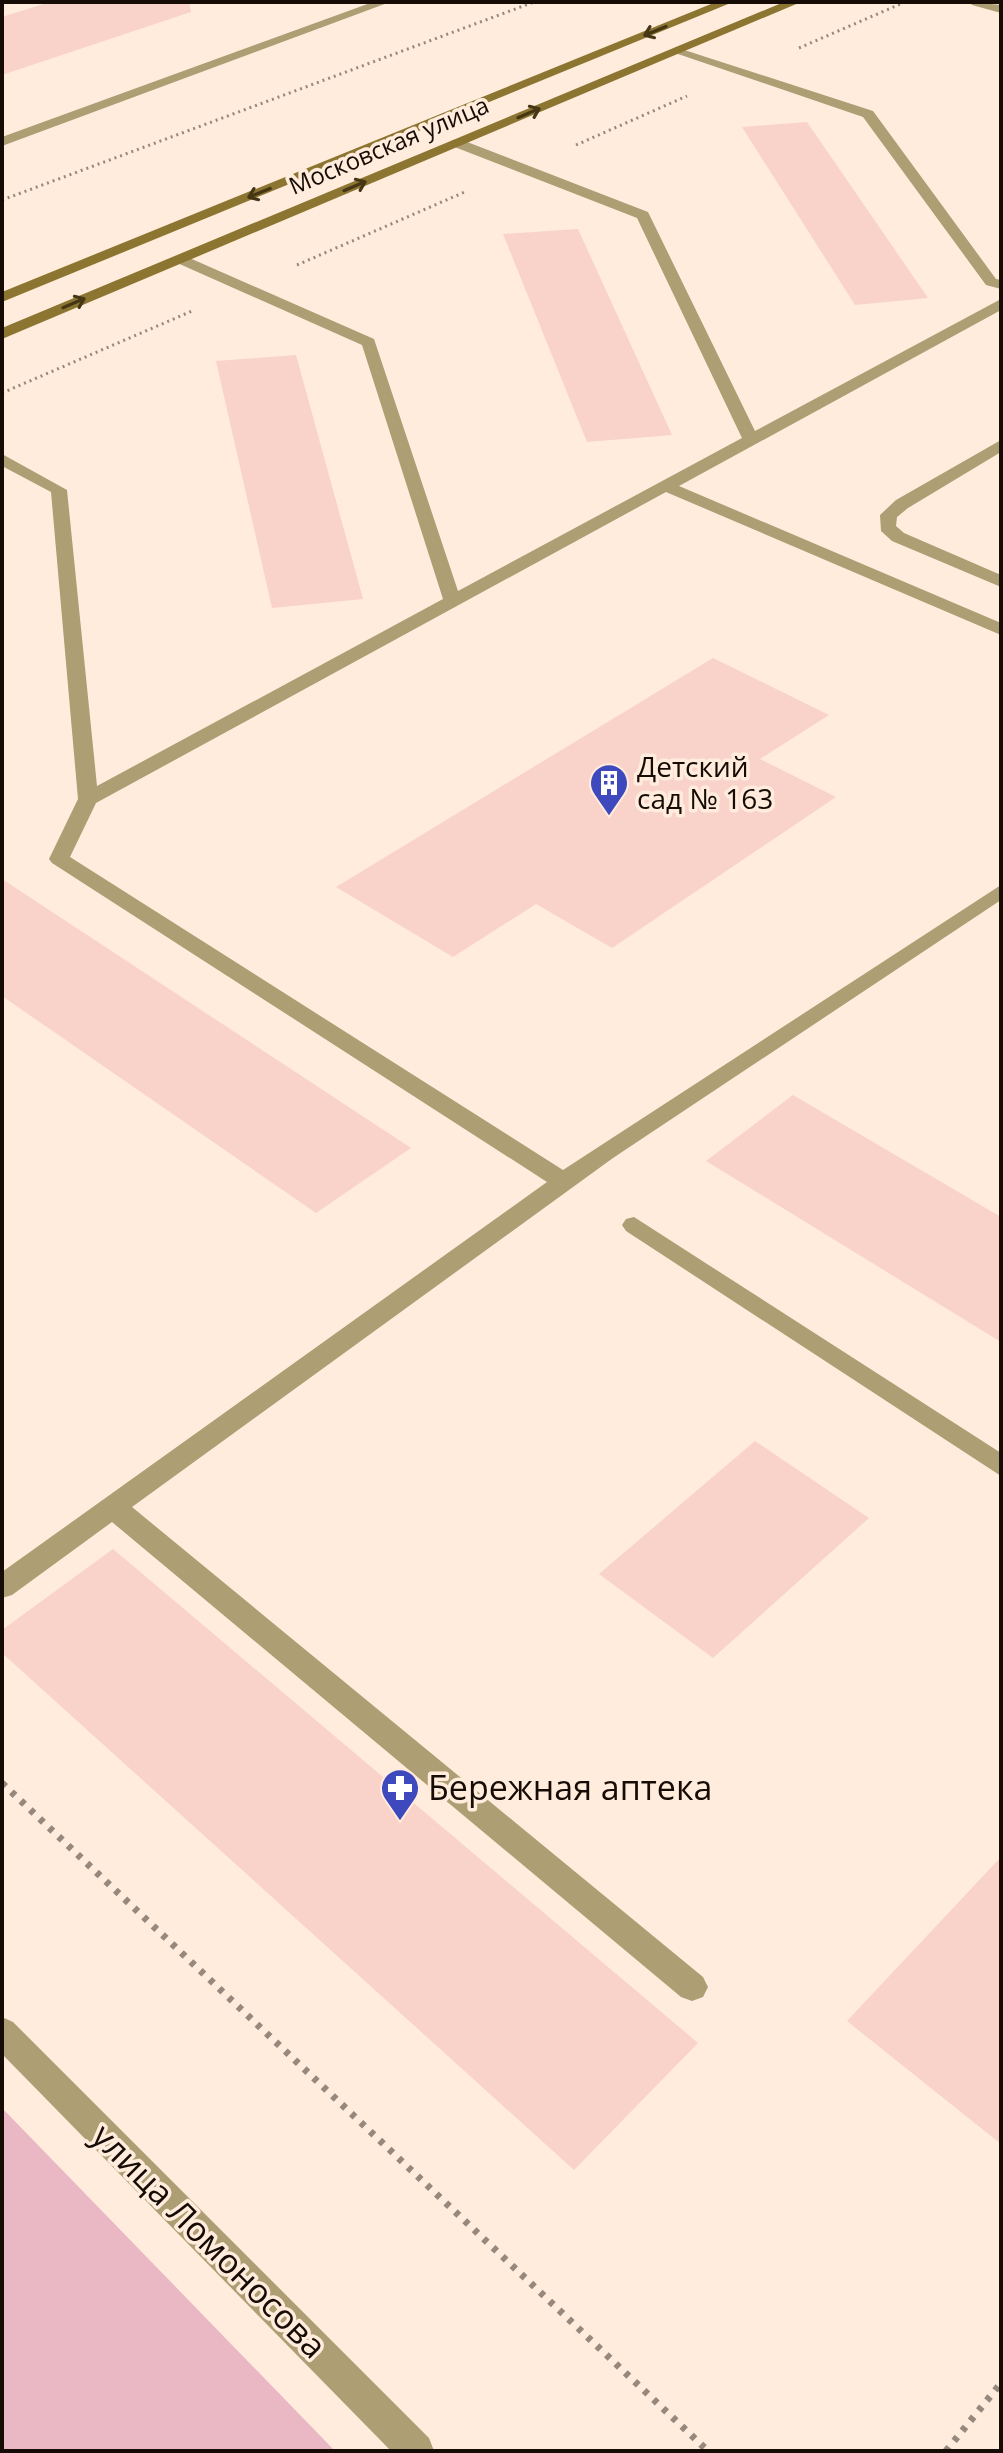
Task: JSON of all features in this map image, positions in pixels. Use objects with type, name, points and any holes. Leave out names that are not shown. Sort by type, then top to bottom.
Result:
[{"type":"main road","name":"Московская улица","points":[[2,297],[727,2]]},
{"type":"main road","name":"Московская улица","points":[[2,334],[795,2]]},
{"type":"street","points":[[341,2],[364,10]]},
{"type":"street","points":[[2,142],[384,2]]},
{"type":"street","points":[[976,2],[1001,9]]},
{"type":"street","points":[[680,50],[868,114],[991,282],[1001,285]]},
{"type":"street","points":[[457,143],[643,215],[750,437]]},
{"type":"street","points":[[180,259],[369,342],[452,600]]},
{"type":"street","points":[[88,799],[750,437],[1001,304]]},
{"type":"street","points":[[1001,445],[902,504],[889,515],[887,527],[898,537],[1001,582]]},
{"type":"street","points":[[2,459],[59,490],[88,799],[59,859],[564,1182]]},
{"type":"street","points":[[663,485],[1001,630]]},
{"type":"street","points":[[2,1587],[564,1182],[1001,891]]},
{"type":"street","points":[[634,1225],[1001,1466]]},
{"type":"street","points":[[113,1507],[692,1987]]},
{"type":"street","name":"улица Ломоносова","points":[[2,2032],[416,2451]]},
{"type":"path","points":[[2,200],[534,2]]},
{"type":"path","points":[[2,393],[905,2]]},
{"type":"path","points":[[2,1783],[708,2451]]},
{"type":"path","points":[[946,2451],[1001,2383]]},
{"type":"shaded area","points":[[2,2108],[335,2451],[2,2451]]},
{"type":"building","points":[[50,2],[189,2],[191,12],[2,75],[2,17]]},
{"type":"building","points":[[807,122],[928,298],[855,305],[742,127]]},
{"type":"building","points":[[578,229],[672,435],[587,442],[503,234]]},
{"type":"building","points":[[296,355],[363,599],[272,608],[216,361]]},
{"type":"building","name":"Детский сад № 163","points":[[713,658],[829,715],[760,759],[836,797],[612,948],[536,904],[453,957],[336,887]]},
{"type":"building","points":[[2,879],[411,1148],[316,1213],[2,996]]},
{"type":"building","points":[[793,1095],[1001,1217],[1001,1342],[706,1161]]},
{"type":"building","points":[[755,1441],[869,1518],[713,1658],[599,1574]]},
{"type":"building","points":[[113,1549],[698,2043],[574,2170],[2,1653],[2,1630]]},
{"type":"building","points":[[1001,1857],[1001,2144],[847,2021]]},
{"type":"place","name":"Детский сад № 163","points":[[609,817]]},
{"type":"place","name":"Бережная аптека","points":[[400,1822]]}]
